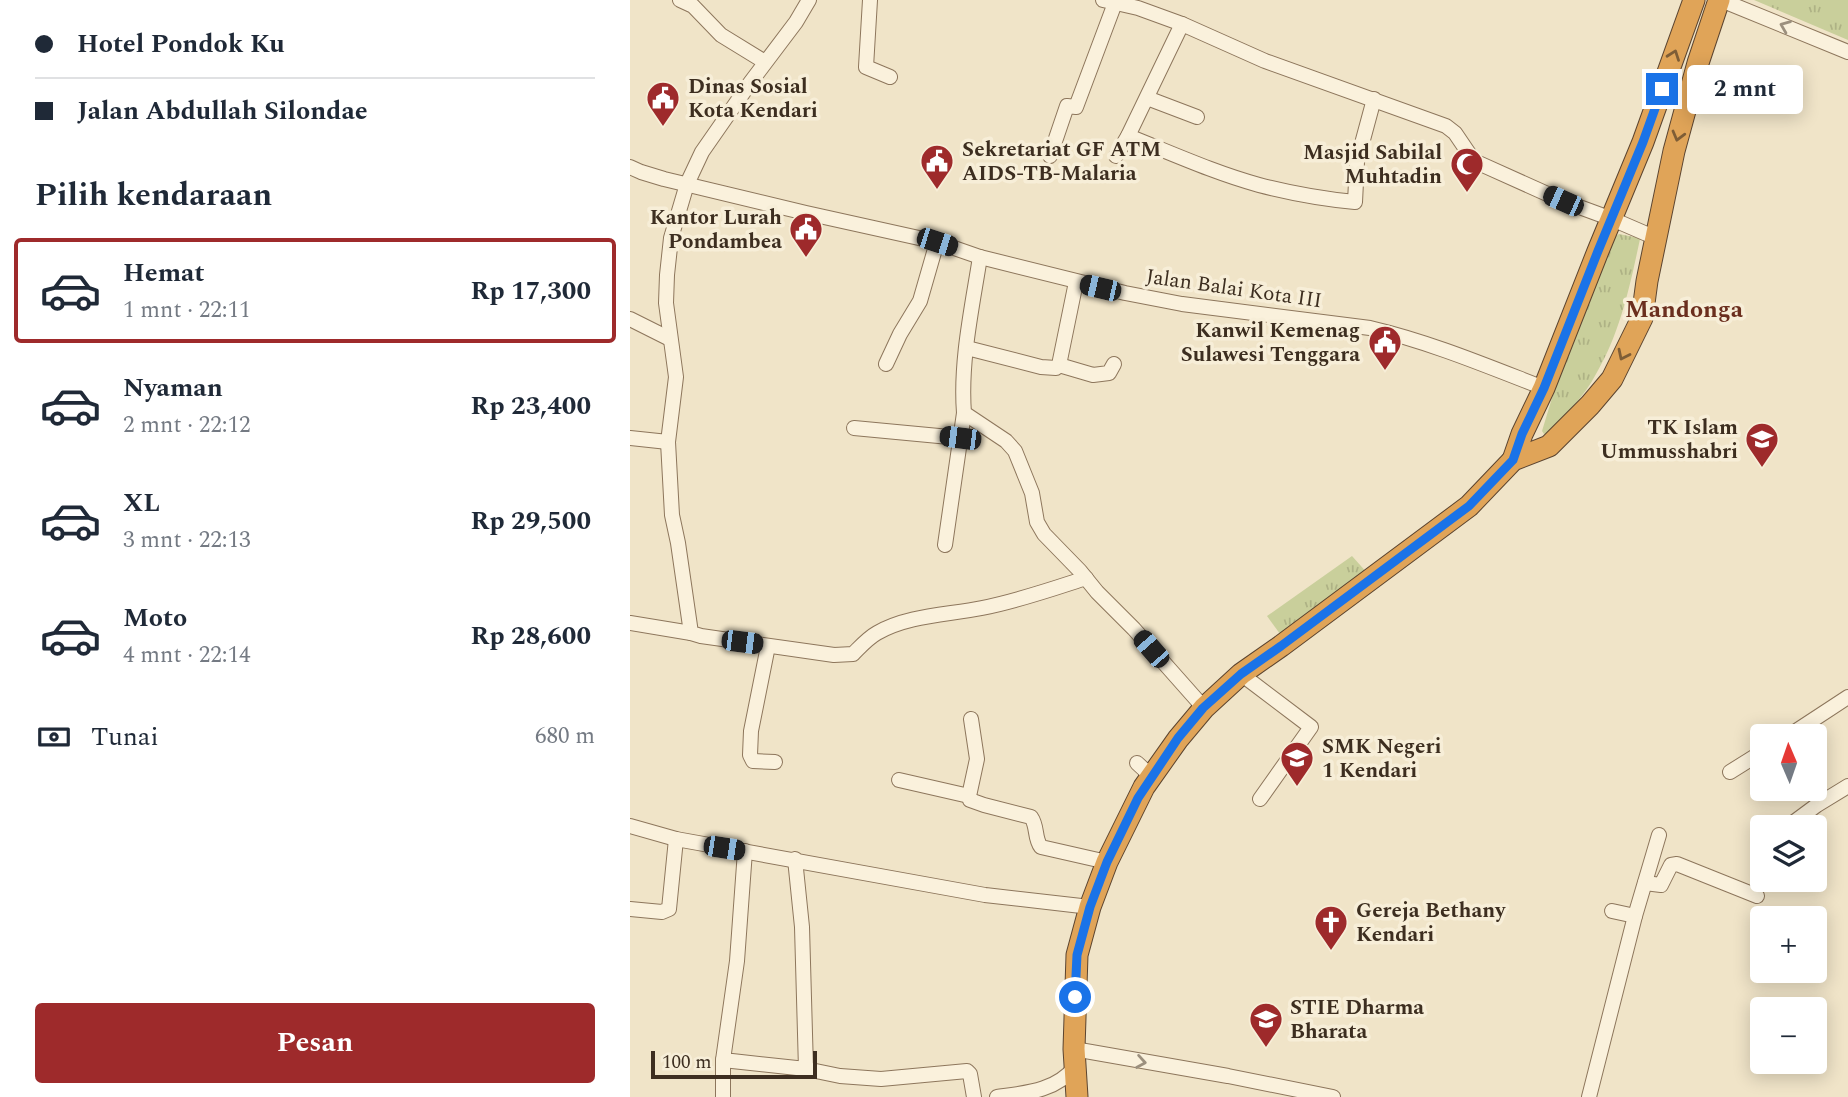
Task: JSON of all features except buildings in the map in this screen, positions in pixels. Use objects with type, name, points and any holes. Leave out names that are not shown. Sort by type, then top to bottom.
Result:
[{"type":"highway","points":[[1076,1074],[1077,955],[1090,907],[1107,862],[1138,798],[1144,769],[1178,738],[1203,708],[1241,674],[1469,506],[1513,460],[1643,142],[1694,0]]},
{"type":"highway","points":[[1513,460],[1549,446],[1590,405],[1612,379],[1642,318],[1674,151],[1698,62],[1720,0]]},
{"type":"highway","points":[[1526,426],[1549,446]]},
{"type":"street","points":[[680,0],[693,6],[722,35],[765,62]]},
{"type":"street","points":[[691,632],[678,543],[671,515],[668,442],[676,377],[666,303],[671,238],[687,184],[702,152],[809,0]]},
{"type":"street","points":[[870,0],[866,67],[890,77]]},
{"type":"street","points":[[1720,0],[1848,52]]},
{"type":"street","points":[[1050,156],[1067,106],[1076,107],[1109,2],[1139,4],[1265,61],[1446,126],[1474,161],[1563,201],[1656,238]]},
{"type":"street","points":[[1116,156],[1182,24]]},
{"type":"street","points":[[1147,98],[1196,117]]},
{"type":"street","points":[[1128,136],[1261,186],[1355,202],[1357,162],[1374,99]]},
{"type":"street","name":"Jalan Balai Kota III","points":[[630,167],[687,184],[937,242],[980,257],[1076,282],[1182,304],[1390,332],[1544,388]]},
{"type":"street","points":[[886,364],[920,301],[937,242]]},
{"type":"street","points":[[945,545],[964,413],[967,348],[980,257]]},
{"type":"street","points":[[967,348],[1053,369],[1059,365],[1076,282]]},
{"type":"street","points":[[630,319],[670,339]]},
{"type":"street","points":[[1059,365],[1097,376],[1109,373],[1114,364]]},
{"type":"street","points":[[964,413],[1006,441],[1015,451],[1032,493],[1038,525],[1044,534],[1134,629],[1203,708]]},
{"type":"street","points":[[854,428],[960,438]]},
{"type":"street","points":[[630,438],[668,442]]},
{"type":"street","points":[[630,623],[768,646],[849,655],[878,632],[911,620],[983,608],[1086,578]]},
{"type":"street","points":[[768,646],[751,731],[750,755],[753,761],[775,762]]},
{"type":"street","points":[[1241,674],[1311,727],[1260,799]]},
{"type":"street","points":[[1807,724],[1848,697]]},
{"type":"street","points":[[971,719],[977,749],[969,796],[972,802],[1031,817],[1041,847],[1107,862]]},
{"type":"street","points":[[1730,772],[1750,760]]},
{"type":"street","points":[[899,780],[969,796]]},
{"type":"street","points":[[1804,815],[1848,786]]},
{"type":"street","points":[[630,826],[676,839],[985,895],[1090,907]]},
{"type":"street","points":[[1589,1097],[1635,916],[1659,835]]},
{"type":"street","points":[[630,909],[662,912],[669,909],[676,839]]},
{"type":"street","points":[[723,1097],[723,1060],[737,961],[745,851]]},
{"type":"street","points":[[795,859],[802,927],[806,1069]]},
{"type":"street","points":[[1645,883],[1661,885],[1671,865],[1677,864],[1757,896]]},
{"type":"street","points":[[1612,911],[1635,916]]},
{"type":"street","points":[[723,1060],[881,1079],[967,1071],[970,1074],[974,1097]]},
{"type":"street","points":[[997,1097],[1032,1092],[1076,1074],[1228,1076],[1333,1097]]},
{"type":"green space","points":[[1754,0],[1848,0],[1848,40]]},
{"type":"green space","points":[[1619,234],[1640,239],[1628,292],[1612,342],[1586,390],[1548,433],[1544,434],[1542,431],[1552,398],[1604,258],[1612,239]]},
{"type":"green space","points":[[1352,556],[1369,575],[1283,638],[1267,616]]},
{"type":"place","name":"Dinas Sosial Kota Kendari","points":[[663,128]]},
{"type":"place","name":"Sekretariat GF ATM AIDS-TB-Malaria","points":[[937,191]]},
{"type":"place","name":"Masjid Sabilal Muhtadin","points":[[1467,194]]},
{"type":"place","name":"Kantor Lurah Pondambea","points":[[806,259]]},
{"type":"place","name":"Kanwil Kemenag Sulawesi Tenggara","points":[[1385,372]]},
{"type":"place","name":"TK Islam Ummusshabri","points":[[1762,469]]},
{"type":"place","name":"SMK Negeri 1 Kendari","points":[[1297,788]]},
{"type":"place","name":"Gereja Bethany Kendari","points":[[1331,952]]},
{"type":"place","name":"STIE Dharma Bharata","points":[[1266,1049]]},
{"type":"district","name":"Mandonga","points":[[1684,309]]},
{"type":"route","points":[[1075,997],[1077,955],[1090,907],[1107,862],[1138,798],[1178,738],[1203,708],[1241,674],[1469,506],[1513,460],[1643,142],[1662,89]]}]
